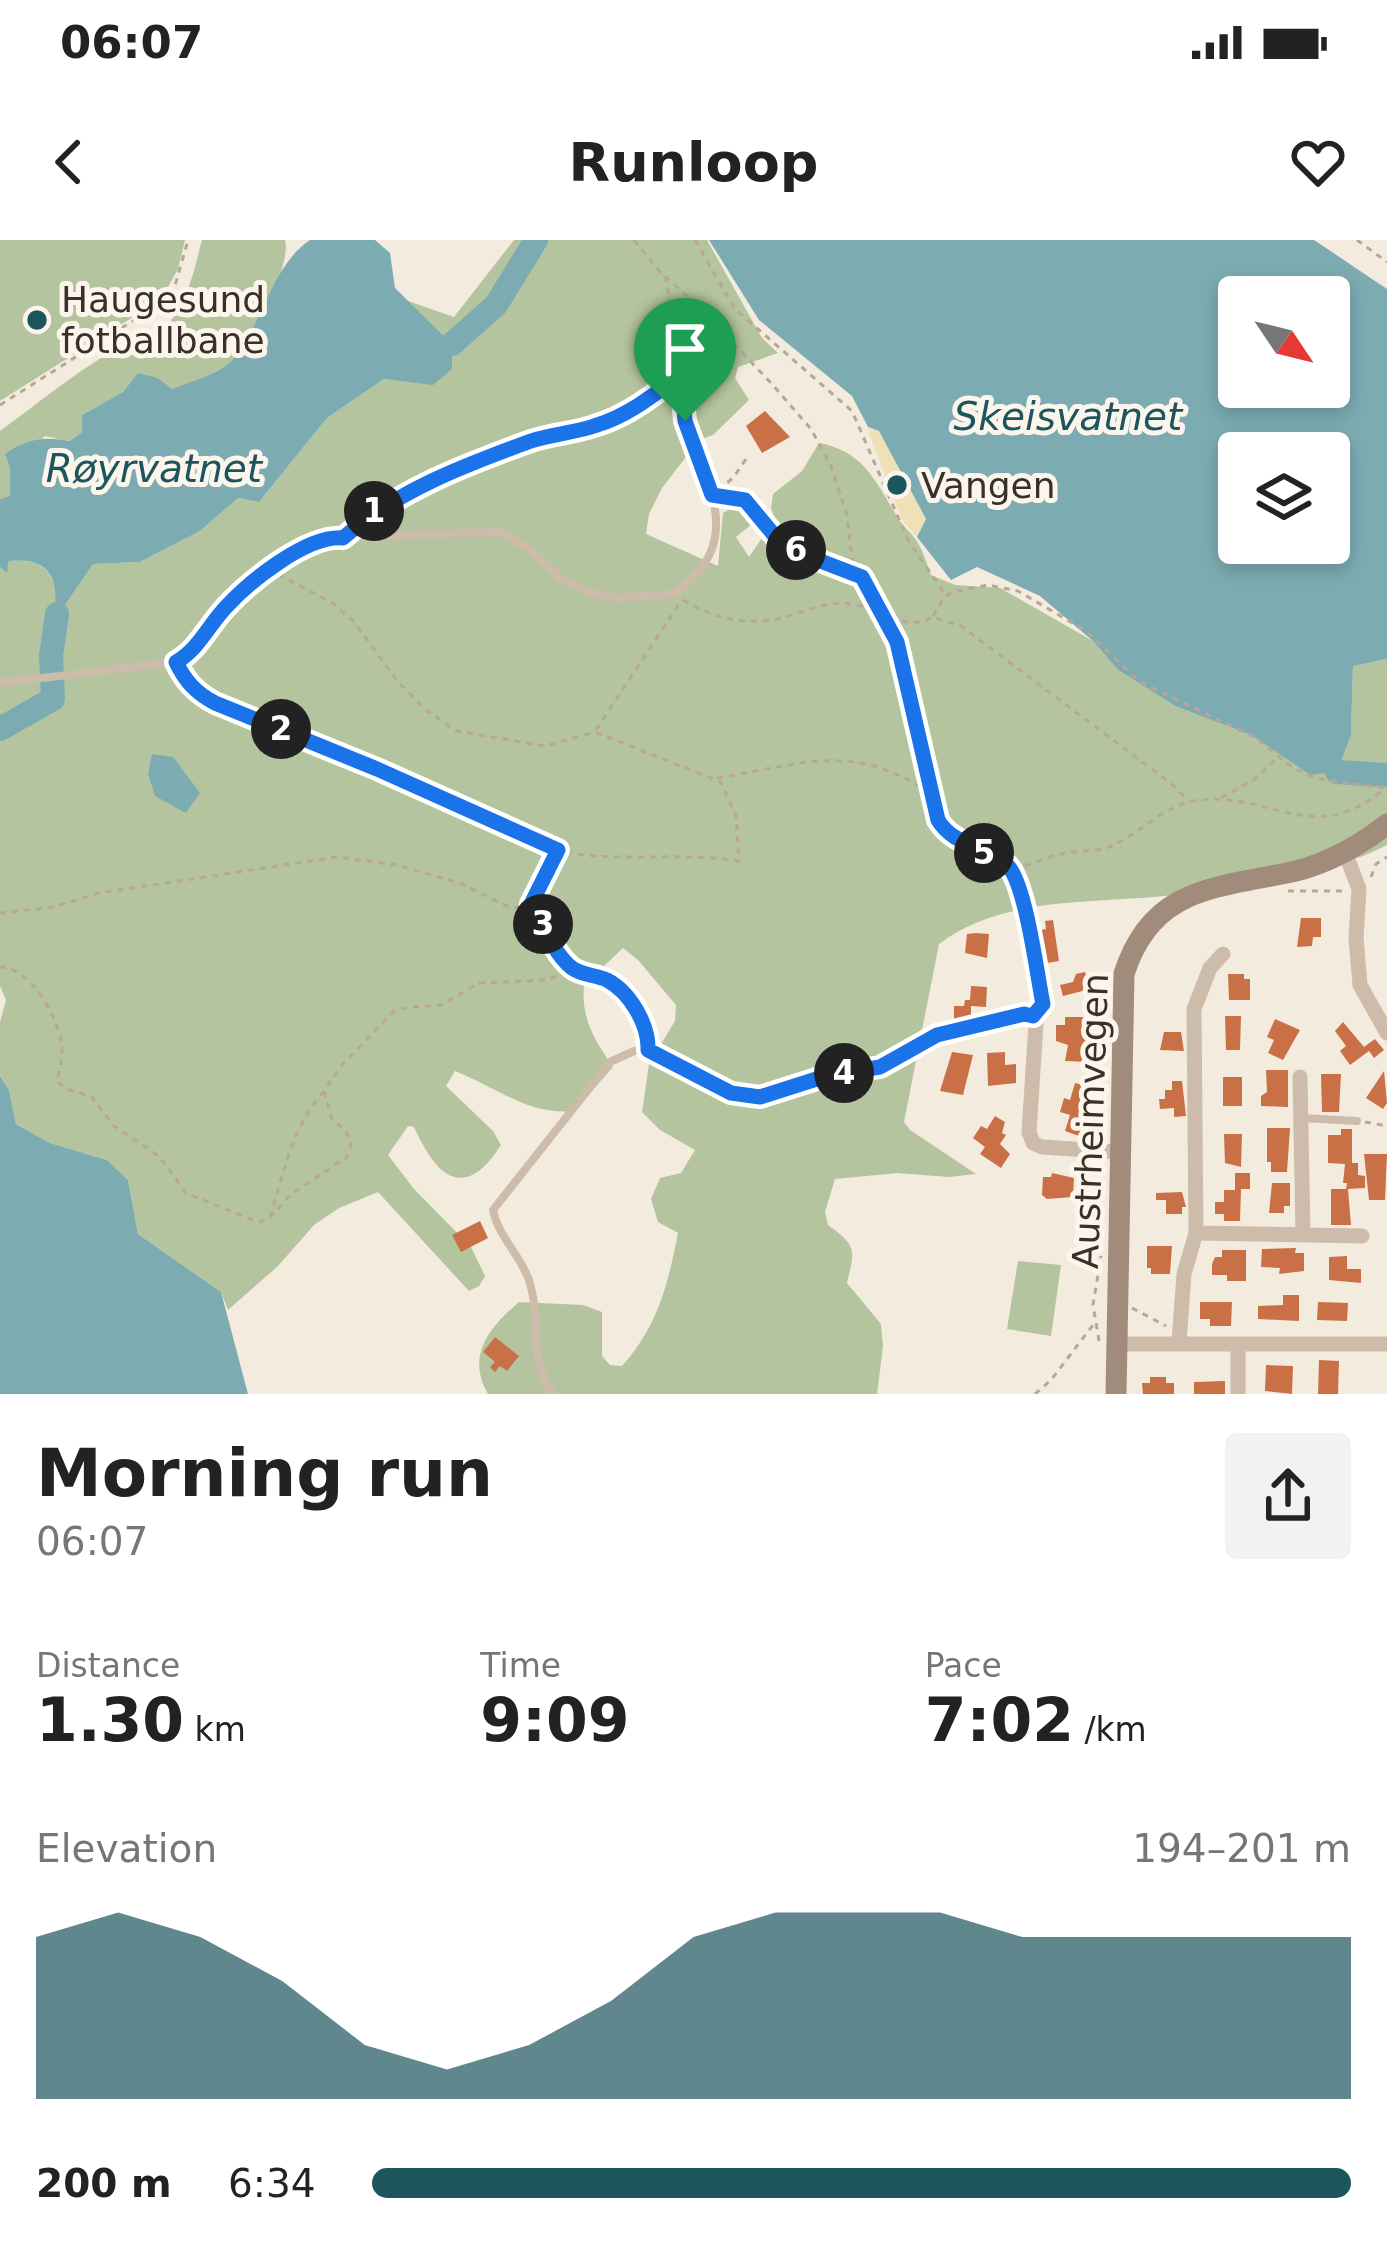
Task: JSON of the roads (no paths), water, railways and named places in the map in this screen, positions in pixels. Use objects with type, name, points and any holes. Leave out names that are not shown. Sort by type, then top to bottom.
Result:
[{"type":"main road","name":"Austrheimvegen","points":[[1116,1394],[1110,1350],[1124,974],[1132,947],[1154,918],[1183,897],[1226,883],[1300,870],[1345,852],[1383,827]]},
{"type":"street","points":[[1345,852],[1359,889],[1360,985],[1387,1033]]},
{"type":"street","points":[[1176,1335],[1184,1274],[1196,1233],[1194,1009],[1210,968],[1223,954]]},
{"type":"street","points":[[937,1035],[1024,1014],[1033,1016],[1030,1132],[1034,1143],[1118,1152]]},
{"type":"street","points":[[1300,1078],[1303,1234]]},
{"type":"street","points":[[1196,1233],[1362,1236]]},
{"type":"street","points":[[1110,1350],[1176,1335],[1238,1344],[1387,1344]]},
{"type":"street","points":[[1238,1344],[1238,1394]]},
{"type":"lane","points":[[0,683],[176,662],[191,654],[226,606],[314,541],[500,532],[530,549],[563,580],[586,591],[615,598],[678,597],[711,559],[717,514],[712,495]]},
{"type":"lane","points":[[554,1393],[536,1359],[537,1313],[528,1278],[493,1210],[605,1066],[634,1051],[648,1050],[731,1093],[760,1097],[826,1076],[880,1067],[937,1035]]},
{"type":"lane","points":[[1301,1118],[1357,1120]]},
{"type":"water","name":"Røyrvatnet","points":[[310,240],[375,240],[390,253],[395,288],[452,344],[452,369],[433,385],[384,379],[327,418],[259,502],[238,498],[200,531],[140,562],[93,564],[59,614],[54,613],[55,589],[41,566],[8,561],[7,573],[0,567],[0,499],[10,496],[5,454],[36,440],[69,441],[82,432],[82,415],[123,392],[138,373],[158,378],[172,389],[227,365],[243,346],[285,265]]},
{"type":"water","name":"Skeisvatnet","points":[[709,240],[1314,240],[1387,289],[1387,659],[1353,666],[1351,735],[1337,772],[1310,775],[1251,735],[1175,706],[1118,670],[1093,641],[1040,596],[977,567],[951,580],[917,537],[926,519],[879,431],[868,427],[852,396],[759,320]]},
{"type":"water","points":[[152,754],[173,757],[200,793],[186,813],[155,796],[148,774]]},
{"type":"water","points":[[0,1076],[9,1090],[16,1124],[50,1143],[107,1160],[128,1180],[138,1234],[221,1292],[248,1394],[0,1394]]},
{"type":"waterway","points":[[452,344],[496,305],[536,240]]},
{"type":"waterway","points":[[0,729],[53,699],[51,656],[57,614]]},
{"type":"waterway","points":[[1337,772],[1387,775]]},
{"type":"place","name":"Haugesund fotballbane","points":[[37,320]]},
{"type":"place","name":"Vangen","points":[[897,485]]}]
